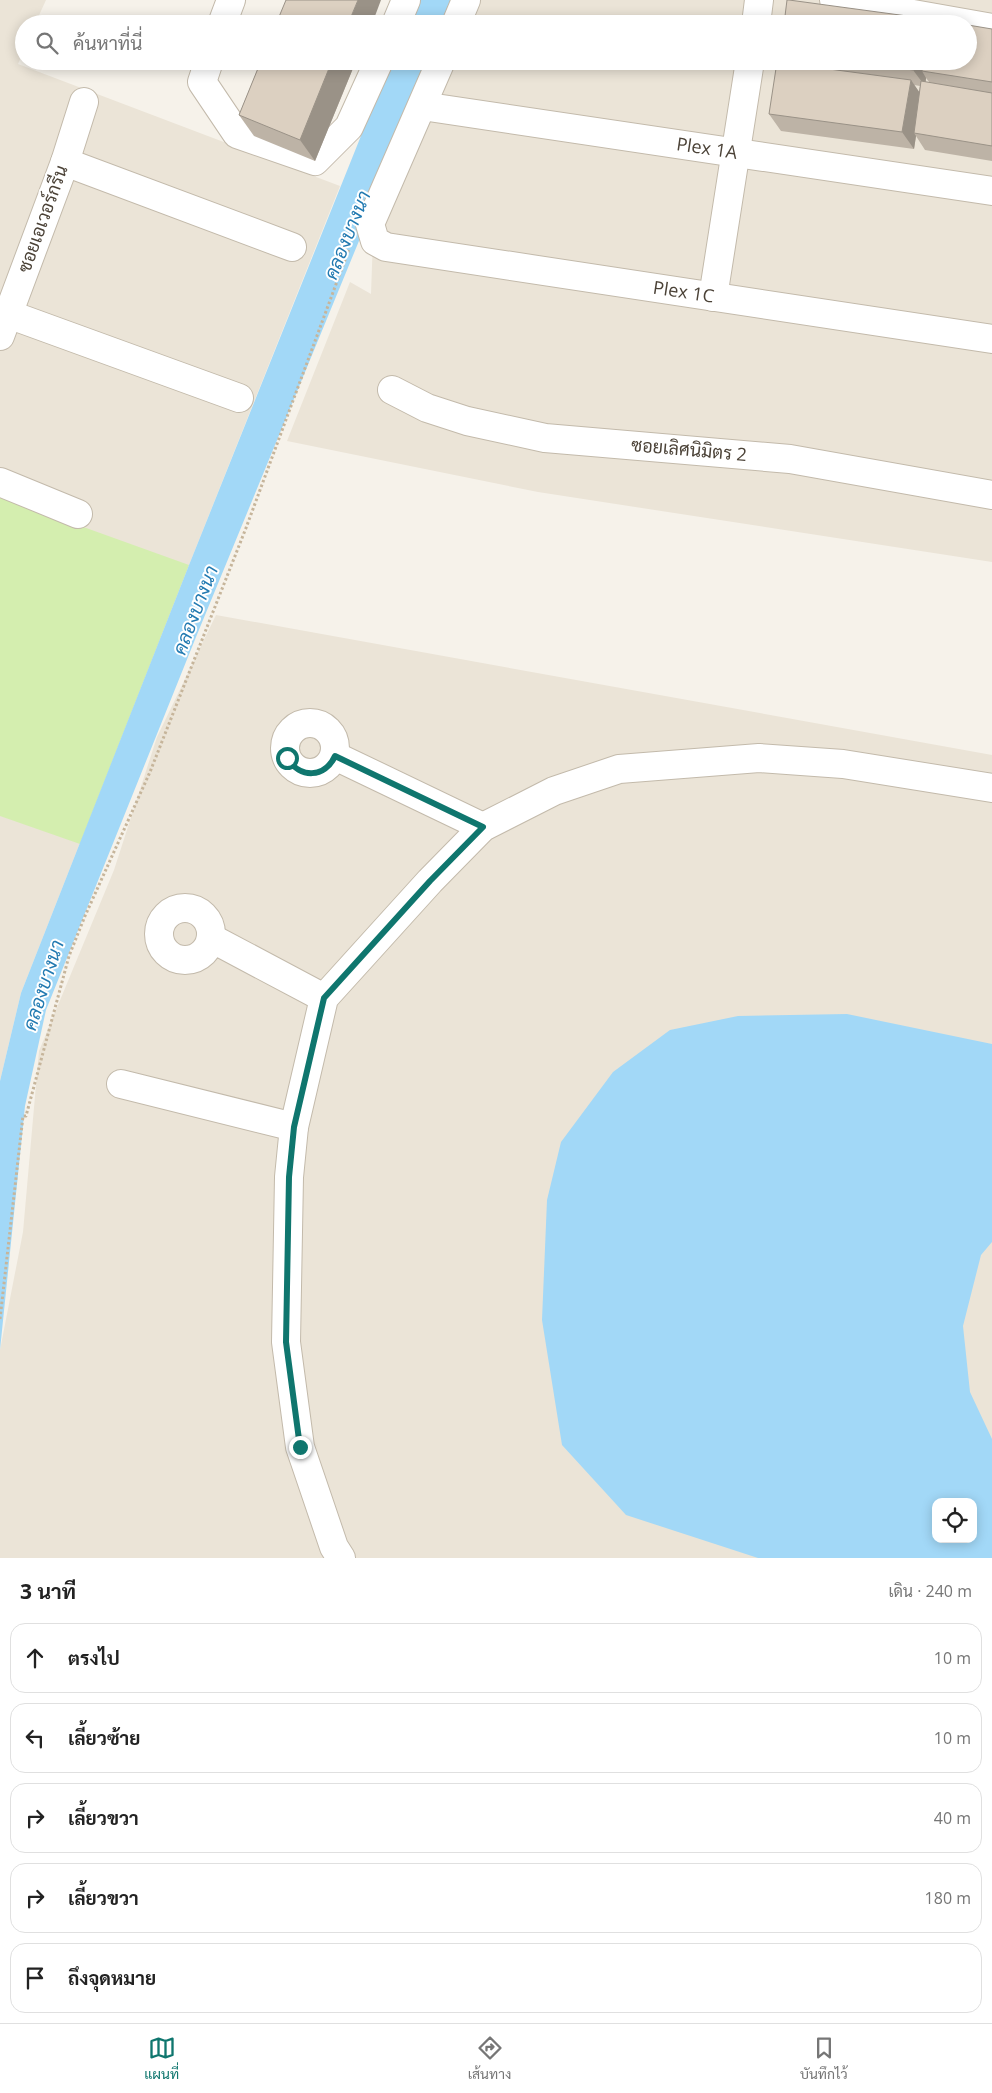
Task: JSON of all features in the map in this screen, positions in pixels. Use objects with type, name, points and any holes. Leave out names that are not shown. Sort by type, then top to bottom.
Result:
[{"type":"street","points":[[225,15],[231,0]]},
{"type":"street","points":[[400,15],[406,0]]},
{"type":"street","points":[[460,15],[466,0]]},
{"type":"street","points":[[758,15],[760,0]]},
{"type":"street","points":[[834,0],[919,15]]},
{"type":"street","points":[[977,25],[992,28]]},
{"type":"street","points":[[206,70],[202,82],[238,134],[315,161],[349,127],[375,70]]},
{"type":"street","points":[[364,241],[436,70]]},
{"type":"street","points":[[713,297],[749,70]]},
{"type":"street","name":"ซอยเอเวอร์กรีน","points":[[4,325],[65,162],[84,102]]},
{"type":"street","name":"Plex 1A","points":[[422,106],[992,191]]},
{"type":"street","points":[[65,162],[292,247]]},
{"type":"street","name":"Plex 1C","points":[[364,241],[713,297],[992,338]]},
{"type":"street","points":[[4,325],[239,398]]},
{"type":"street","name":"ซอยเลิศนิมิตร 2","points":[[392,390],[427,408],[467,421],[545,438],[790,459],[992,495]]},
{"type":"street","points":[[0,482],[78,514]]},
{"type":"street","points":[[335,756],[483,827]]},
{"type":"street","points":[[341,1558],[334,1547],[300,1447],[286,1342],[289,1177],[294,1127],[324,998],[430,881],[483,827],[554,791],[619,769],[759,758],[843,764],[992,788]]},
{"type":"street","points":[[211,938],[324,998]]},
{"type":"street","points":[[121,1084],[294,1127]]},
{"type":"path","points":[[0,1319],[23,1116],[26,1116],[70,956],[85,916],[150,772],[246,528],[364,241]]},
{"type":"shaded area","points":[[0,0],[46,0],[39,15],[15,15],[15,70],[34,70],[340,186],[21,993],[0,1081]]},
{"type":"shaded area","points":[[467,0],[992,0],[992,562],[538,492],[287,441],[350,282],[371,294],[373,238],[438,70],[977,70],[977,15],[461,15]]},
{"type":"shaded area","points":[[216,615],[992,755],[992,1558],[0,1558],[0,1350],[23,1232],[39,1051],[114,870],[157,737]]},
{"type":"green space","points":[[0,497],[189,565],[80,844],[0,816]]},
{"type":"water","points":[[416,0],[462,0],[455,15],[410,15]]},
{"type":"water","name":"คลองบางนา","points":[[387,70],[429,70],[196,637],[46,1010],[25,1106],[0,1350],[0,1081],[21,993],[189,565]]},
{"type":"water","points":[[847,1014],[992,1044],[992,1242],[981,1255],[963,1326],[970,1392],[992,1439],[992,1558],[758,1558],[626,1515],[562,1445],[542,1320],[547,1200],[561,1142],[613,1072],[670,1030],[738,1016]]},
{"type":"building","points":[[286,0],[358,0],[352,15],[280,15]]},
{"type":"building","points":[[787,0],[900,15],[785,15]]},
{"type":"building","points":[[977,26],[992,29],[992,82],[922,71],[977,70]]},
{"type":"building","points":[[257,70],[328,70],[300,140],[239,115]]},
{"type":"building","points":[[776,70],[837,70],[911,80],[902,132],[769,114]]},
{"type":"building","points":[[921,81],[992,93],[992,146],[914,133]]},
{"type":"route","points":[[287,758],[295,769],[308,774],[322,771],[328,767],[335,756],[483,827],[430,881],[324,998],[294,1127],[289,1177],[286,1342],[300,1447]]}]
